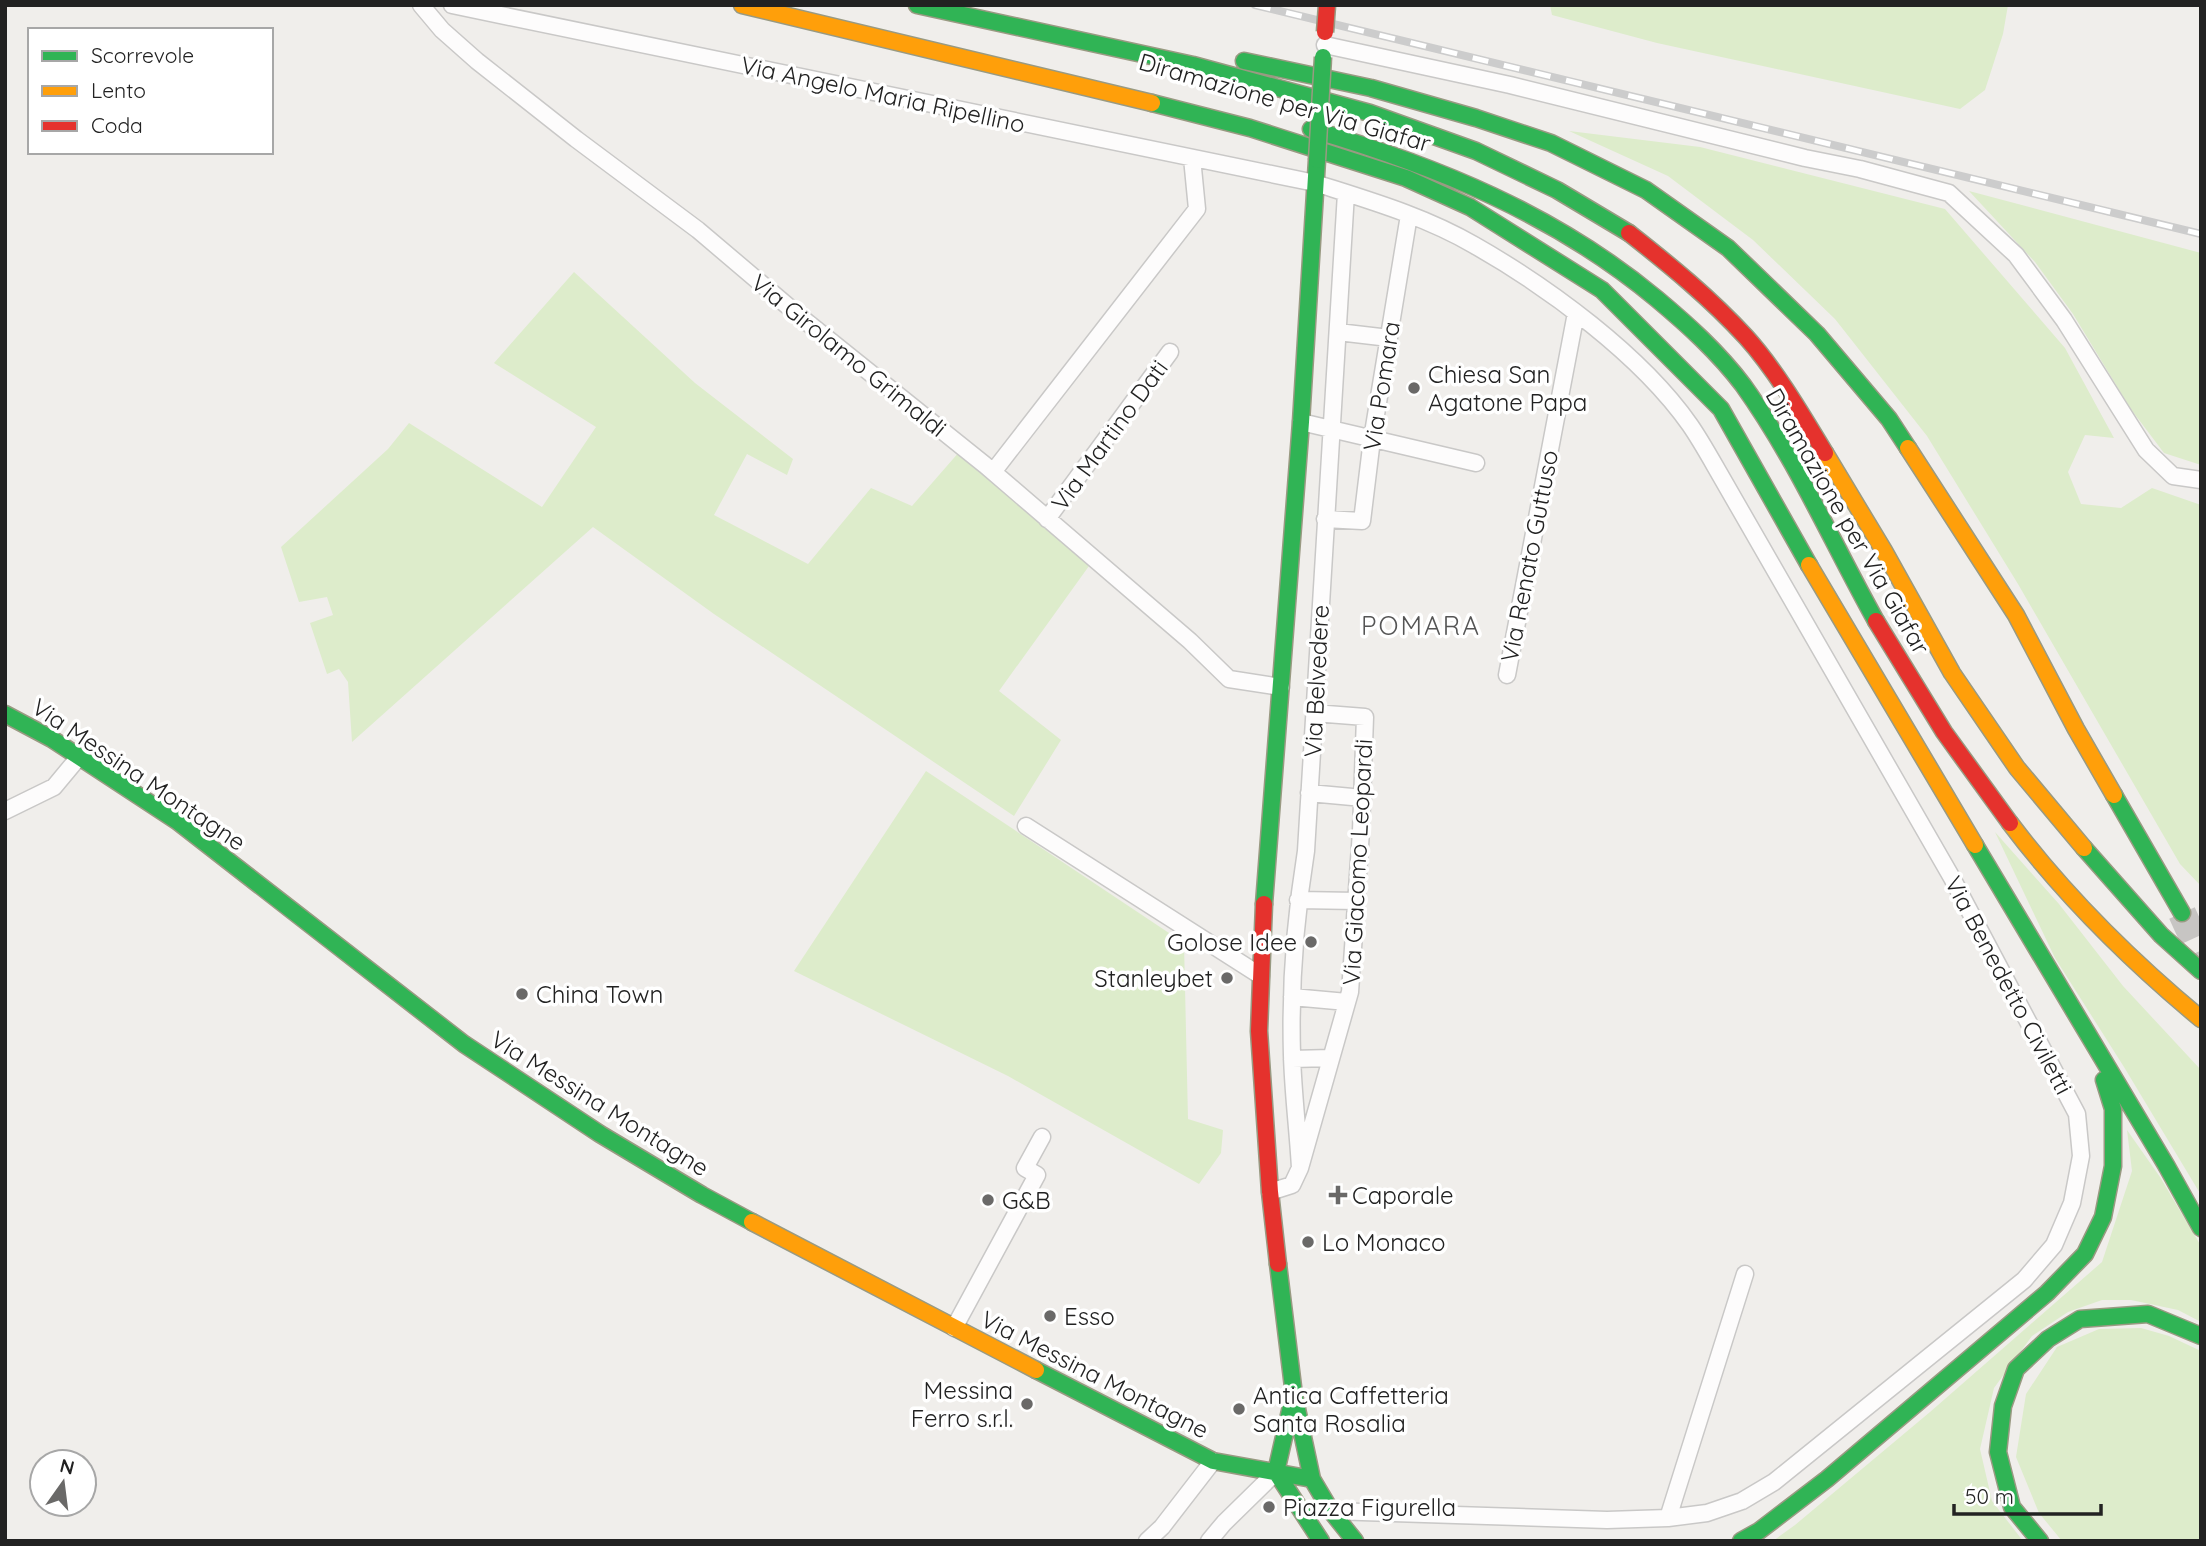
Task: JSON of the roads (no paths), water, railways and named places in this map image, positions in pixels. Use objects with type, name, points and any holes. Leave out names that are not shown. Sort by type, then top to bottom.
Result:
[{"type":"main road","points":[[742,5],[1187,111],[1250,128],[1406,178],[1470,207],[1602,290],[1721,409],[1849,635],[2201,1228]]},
{"type":"main road","name":"Diramazione per Via Giafar","points":[[759,5],[1128,81]]},
{"type":"main road","name":"Diramazione per Via Giafar","points":[[917,5],[1193,65],[1358,109],[1476,151],[1557,190],[1629,233],[1694,284],[1748,339],[1799,410],[1884,551],[1952,673],[2017,768],[2152,926],[2201,971]]},
{"type":"main road","points":[[1327,5],[1301,422],[1266,864],[1259,1031],[1270,1192],[1294,1395],[1312,1479],[1331,1511],[1355,1541]]},
{"type":"main road","points":[[1020,26],[1146,40],[1371,88],[1476,118],[1552,143],[1646,190],[1728,248],[1817,334],[1889,419],[2016,615],[2076,729],[2182,913]]},
{"type":"main road","name":"Diramazione per Via Giafar","points":[[1229,106],[1267,117]]},
{"type":"main road","name":"Diramazione per Via Giafar","points":[[1293,124],[1427,166],[1544,219],[1609,260],[1655,296],[1715,350],[1750,394],[1781,440],[1877,622],[1978,783],[2092,920],[2174,998],[2201,1019]]},
{"type":"main road","name":"Via Messina Montagne","points":[[5,714],[79,757],[177,821],[464,1044],[600,1134],[702,1195],[1213,1461],[1312,1479]]},
{"type":"main road","points":[[1741,1541],[1759,1531],[1827,1479],[2047,1293],[2085,1254],[2103,1217],[2113,1166],[2113,1109],[2091,1041]]},
{"type":"main road","points":[[2040,1541],[2012,1507],[1998,1452],[2003,1406],[2016,1369],[2048,1339],[2080,1319],[2148,1314],[2201,1336]]},
{"type":"main road","points":[[1294,1395],[1276,1472],[1321,1541]]},
{"type":"street","name":"Via Girolamo Grimaldi","points":[[421,5],[442,30],[477,61],[698,230],[803,319],[993,472],[1190,641],[1229,679],[1281,687]]},
{"type":"street","name":"Via Angelo Maria Ripellino","points":[[452,5],[1314,183]]},
{"type":"street","points":[[1324,45],[1535,91],[1949,193],[2016,255],[2064,320],[2146,450],[2173,476],[2201,480]]},
{"type":"street","points":[[993,472],[1197,209],[1192,158]]},
{"type":"street","name":"Via Benedetto Civiletti","points":[[1314,183],[1409,215],[1472,244],[1576,313],[1604,336],[1670,400],[1690,425],[1945,866],[2044,1048],[2077,1114],[2081,1156],[2072,1203],[2054,1245],[2024,1279],[1774,1482],[1742,1501],[1707,1513],[1668,1518],[1607,1520],[1331,1511]]},
{"type":"street","name":"Via Belvedere","points":[[1300,1168],[1292,1059],[1292,997],[1298,900],[1306,851],[1346,193]]},
{"type":"street","name":"Via Pomara","points":[[1325,519],[1362,521],[1372,439],[1409,215]]},
{"type":"street","name":"Via Renato Guttuso","points":[[1507,675],[1576,313]]},
{"type":"street","points":[[1338,332],[1389,338]]},
{"type":"street","name":"Via Martino Dati","points":[[1048,519],[1170,352]]},
{"type":"street","points":[[1301,422],[1476,463]]},
{"type":"street","name":"Via Giacomo Leopardi","points":[[1300,1168],[1350,992],[1363,798],[1365,717],[1314,713]]},
{"type":"street","points":[[5,811],[54,787],[79,757]]},
{"type":"street","points":[[1309,793],[1363,798]]},
{"type":"street","points":[[1026,825],[1261,975]]},
{"type":"street","points":[[1298,900],[1357,901]]},
{"type":"street","points":[[1292,997],[1347,1002]]},
{"type":"street","points":[[1292,1059],[1331,1058]]},
{"type":"street","points":[[954,1328],[1037,1175],[1025,1168],[1042,1137]]},
{"type":"street","points":[[1270,1192],[1292,1185],[1300,1168]]},
{"type":"street","points":[[1668,1518],[1745,1274]]},
{"type":"street","points":[[1147,1541],[1162,1527],[1213,1461]]},
{"type":"street","points":[[1209,1541],[1276,1472]]},
{"type":"tunnel","points":[[2182,913],[2201,955]]},
{"type":"railway","points":[[1255,5],[2201,234]]},
{"type":"place","name":"Chiesa San Agatone Papa","points":[[1414,388]]},
{"type":"place","name":"Golose Idee","points":[[1311,942]]},
{"type":"place","name":"Stanleybet","points":[[1227,978]]},
{"type":"place","name":"China Town","points":[[522,994]]},
{"type":"place","name":"Caporale","points":[[1338,1195]]},
{"type":"place","name":"G&B","points":[[988,1200]]},
{"type":"place","name":"Lo Monaco","points":[[1308,1242]]},
{"type":"place","name":"Esso","points":[[1050,1316]]},
{"type":"place","name":"Messina Ferro s.r.l.","points":[[1027,1404]]},
{"type":"place","name":"Antica Caffetteria Santa Rosalia","points":[[1239,1409]]},
{"type":"place","name":"Piazza Figurella","points":[[1269,1507]]},
{"type":"district","name":"POMARA","points":[[1421,625]]}]
